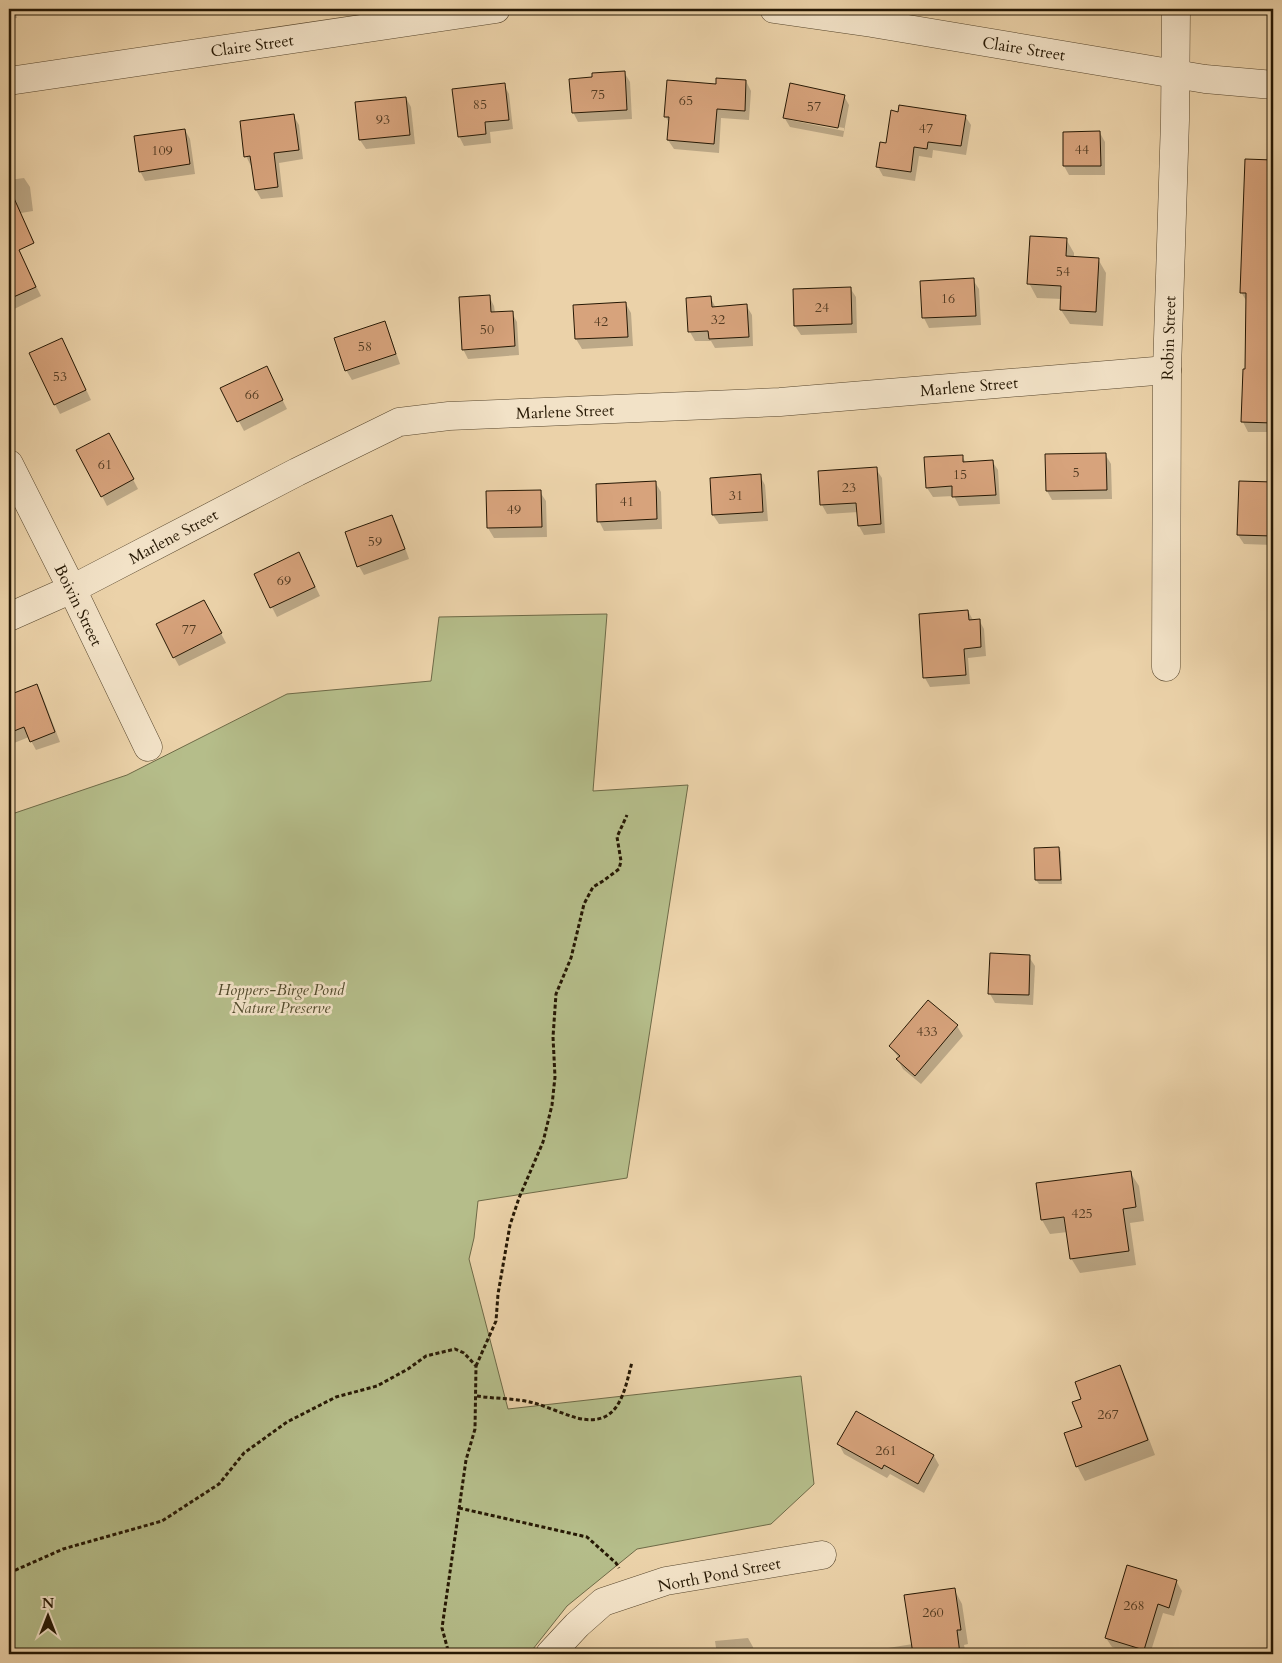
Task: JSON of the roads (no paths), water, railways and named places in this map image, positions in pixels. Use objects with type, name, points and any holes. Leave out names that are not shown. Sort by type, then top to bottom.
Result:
[{"type":"street","name":"Claire Street","points":[[9,81],[496,9]]},
{"type":"street","name":"Claire Street","points":[[774,9],[872,23],[1205,79],[1273,85]]},
{"type":"street","name":"Robin Street","points":[[1166,667],[1167,370],[1175,129],[1176,9]]},
{"type":"street","name":"Marlene Street","points":[[9,617],[72,589],[297,472],[399,422],[449,416],[780,402],[1167,370]]},
{"type":"street","name":"Boivin Street","points":[[9,464],[148,747]]},
{"type":"street","name":"North Pond Street","points":[[550,1654],[577,1625],[603,1602],[666,1581],[822,1555]]},
{"type":"park label","name":"Hoppers-Birge Pond Nature Preserve","points":[[281,998]]}]
